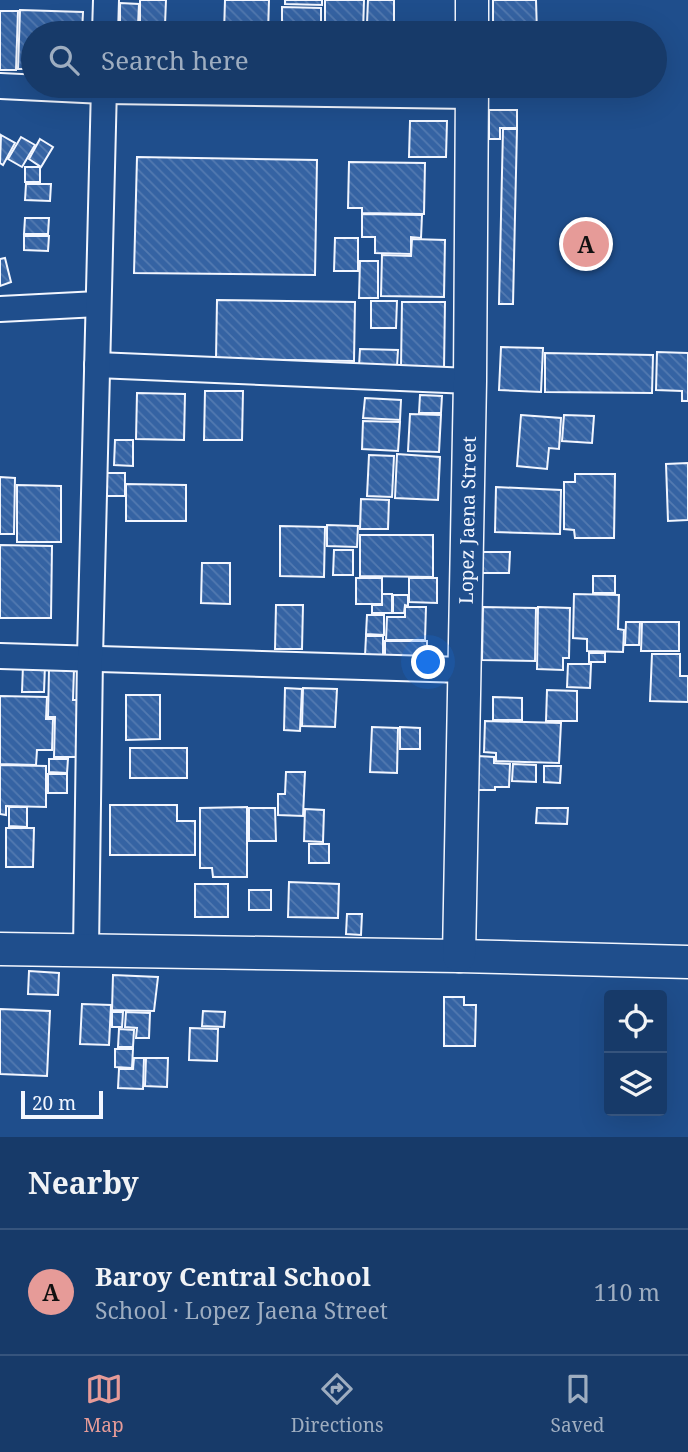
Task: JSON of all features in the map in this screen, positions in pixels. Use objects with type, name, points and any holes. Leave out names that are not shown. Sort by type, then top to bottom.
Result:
[{"type":"street","points":[[105,21],[106,0]]},
{"type":"street","points":[[472,0],[472,21]]},
{"type":"street","points":[[0,86],[21,86]]},
{"type":"street","points":[[86,950],[104,98]]},
{"type":"street","name":"Lopez Jaena Street","points":[[459,956],[470,381],[472,98]]},
{"type":"street","points":[[0,310],[98,304]]},
{"type":"street","points":[[97,365],[470,381]]},
{"type":"street","points":[[0,656],[464,670]]},
{"type":"street","points":[[0,949],[688,962]]},
{"type":"building","points":[[140,0],[166,0],[165,21],[140,21]]},
{"type":"building","points":[[225,0],[269,0],[268,21],[224,21]]},
{"type":"building","points":[[285,0],[322,0],[322,5],[285,4]]},
{"type":"building","points":[[325,0],[364,0],[363,21],[325,21]]},
{"type":"building","points":[[368,0],[394,0],[394,21],[367,21]]},
{"type":"building","points":[[493,0],[536,0],[537,21],[493,21]]},
{"type":"building","points":[[120,3],[139,4],[138,21],[120,21]]},
{"type":"building","points":[[282,7],[321,8],[321,21],[282,21]]},
{"type":"building","points":[[20,10],[83,12],[83,21],[21,21],[21,69],[18,69]]},
{"type":"building","points":[[0,11],[18,11],[16,70],[0,70]]},
{"type":"building","points":[[489,110],[517,110],[517,128],[500,128],[500,139],[489,139]]},
{"type":"building","points":[[410,121],[447,121],[446,157],[409,157]]},
{"type":"building","points":[[503,129],[517,129],[513,304],[499,304]]},
{"type":"building","points":[[1,135],[15,143],[3,165],[0,163]]},
{"type":"building","points":[[21,137],[35,145],[22,167],[8,159]]},
{"type":"building","points":[[40,139],[53,147],[41,167],[29,159]]},
{"type":"building","points":[[137,157],[317,160],[315,275],[134,273]]},
{"type":"building","points":[[349,162],[425,163],[424,214],[362,213],[362,208],[348,208]]},
{"type":"building","points":[[25,167],[40,167],[40,182],[25,182]]},
{"type":"building","points":[[26,184],[51,184],[50,201],[25,200]]},
{"type":"building","points":[[362,214],[422,215],[421,238],[411,237],[411,254],[375,253],[375,237],[362,237]]},
{"type":"building","points":[[25,218],[49,218],[48,234],[24,234]]},
{"type":"building","points":[[24,236],[49,236],[48,251],[24,250]]},
{"type":"building","points":[[335,238],[358,238],[358,271],[334,271]]},
{"type":"building","points":[[412,239],[445,240],[444,297],[381,296],[382,255],[411,256]]},
{"type":"building","points":[[5,258],[11,282],[0,286],[0,259]]},
{"type":"building","points":[[360,261],[378,261],[378,298],[359,298]]},
{"type":"building","points":[[217,300],[355,302],[354,361],[216,359]]},
{"type":"building","points":[[371,301],[397,301],[396,328],[371,328]]},
{"type":"building","points":[[402,302],[445,302],[444,368],[401,367]]},
{"type":"building","points":[[501,347],[543,348],[541,392],[499,390]]},
{"type":"building","points":[[360,349],[398,350],[397,366],[359,366]]},
{"type":"building","points":[[657,352],[688,353],[688,401],[682,401],[682,391],[656,390]]},
{"type":"building","points":[[545,353],[653,355],[652,393],[545,392]]},
{"type":"building","points":[[205,391],[243,391],[242,440],[204,440]]},
{"type":"building","points":[[137,393],[185,394],[184,440],[136,439]]},
{"type":"building","points":[[420,395],[442,396],[441,413],[419,413]]},
{"type":"building","points":[[365,398],[401,400],[400,420],[363,418]]},
{"type":"building","points":[[410,414],[441,415],[439,452],[408,451]]},
{"type":"building","points":[[521,415],[561,418],[559,449],[549,448],[547,469],[517,466]]},
{"type":"building","points":[[564,415],[594,416],[592,443],[562,441]]},
{"type":"building","points":[[363,421],[400,422],[398,451],[362,449]]},
{"type":"building","points":[[115,440],[133,440],[133,466],[114,465]]},
{"type":"building","points":[[397,454],[440,457],[438,500],[395,498]]},
{"type":"building","points":[[369,455],[394,456],[392,497],[367,496]]},
{"type":"building","points":[[688,463],[688,520],[668,521],[666,464]]},
{"type":"building","points":[[102,473],[125,473],[125,496],[102,496]]},
{"type":"building","points":[[575,474],[615,474],[614,538],[575,538],[574,530],[564,529],[564,482],[575,482]]},
{"type":"building","points":[[0,477],[15,478],[14,534],[0,534]]},
{"type":"building","points":[[126,484],[186,485],[186,521],[126,521]]},
{"type":"building","points":[[17,485],[61,486],[61,542],[17,542]]},
{"type":"building","points":[[496,487],[561,490],[560,534],[495,532]]},
{"type":"building","points":[[361,499],[389,500],[388,529],[360,529]]},
{"type":"building","points":[[327,525],[358,526],[357,547],[327,546]]},
{"type":"building","points":[[280,526],[325,527],[324,577],[280,576]]},
{"type":"building","points":[[360,535],[433,535],[433,577],[360,576]]},
{"type":"building","points":[[0,545],[52,546],[51,618],[0,618]]},
{"type":"building","points":[[334,550],[353,550],[353,575],[333,575]]},
{"type":"building","points":[[476,552],[510,552],[509,573],[476,573]]},
{"type":"building","points":[[202,563],[230,563],[230,604],[201,603]]},
{"type":"building","points":[[593,576],[615,576],[615,593],[593,593]]},
{"type":"building","points":[[356,578],[382,578],[382,604],[356,604]]},
{"type":"building","points":[[409,578],[437,578],[437,603],[409,602]]},
{"type":"building","points":[[382,594],[392,594],[392,613],[372,613],[372,605],[382,605]]},
{"type":"building","points":[[574,594],[619,595],[618,629],[624,630],[623,652],[587,651],[587,639],[573,638]]},
{"type":"building","points":[[393,595],[408,595],[408,606],[405,605],[404,613],[393,613]]},
{"type":"building","points":[[276,605],[303,605],[302,649],[275,649]]},
{"type":"building","points":[[405,607],[426,607],[425,640],[386,640],[387,617],[405,617]]},
{"type":"building","points":[[483,607],[536,608],[535,661],[482,660]]},
{"type":"building","points":[[538,607],[570,608],[569,658],[563,658],[563,670],[537,669]]},
{"type":"building","points":[[367,615],[384,615],[384,635],[366,634]]},
{"type":"building","points":[[626,622],[640,622],[639,645],[625,645]]},
{"type":"building","points":[[642,622],[679,622],[679,651],[641,651]]},
{"type":"building","points":[[366,636],[383,636],[383,656],[365,656]]},
{"type":"building","points":[[385,641],[427,641],[427,657],[385,657]]},
{"type":"building","points":[[589,653],[605,653],[605,662],[589,662]]},
{"type":"building","points":[[652,654],[680,654],[680,676],[688,676],[688,702],[650,701]]},
{"type":"building","points":[[568,664],[591,664],[590,688],[567,687]]},
{"type":"building","points":[[23,665],[45,665],[44,692],[22,692]]},
{"type":"building","points":[[49,669],[74,669],[73,700],[79,700],[78,757],[54,757],[55,717],[48,717]]},
{"type":"building","points":[[285,688],[302,689],[300,731],[284,730]]},
{"type":"building","points":[[303,688],[337,689],[335,727],[302,726]]},
{"type":"building","points":[[547,690],[577,691],[577,721],[546,721]]},
{"type":"building","points":[[126,695],[160,695],[160,739],[126,740]]},
{"type":"building","points":[[0,696],[47,697],[46,719],[53,719],[52,750],[37,750],[36,765],[0,764]]},
{"type":"building","points":[[493,697],[522,698],[522,720],[493,720]]},
{"type":"building","points":[[485,721],[561,723],[559,763],[496,761],[496,753],[484,752]]},
{"type":"building","points":[[372,727],[398,728],[397,773],[370,772]]},
{"type":"building","points":[[400,727],[420,728],[420,749],[400,749]]},
{"type":"building","points":[[130,748],[187,748],[187,778],[130,778]]},
{"type":"building","points":[[478,756],[494,757],[494,763],[510,764],[509,787],[477,790]]},
{"type":"building","points":[[49,759],[68,759],[67,773],[49,772]]},
{"type":"building","points":[[513,764],[536,765],[536,782],[512,781]]},
{"type":"building","points":[[0,765],[46,766],[46,807],[6,806],[6,815],[0,814]]},
{"type":"building","points":[[544,766],[561,766],[560,783],[544,782]]},
{"type":"building","points":[[286,772],[305,772],[303,816],[278,815],[278,794],[285,794]]},
{"type":"building","points":[[48,774],[67,774],[67,793],[48,793]]},
{"type":"building","points":[[110,805],[177,805],[177,821],[195,821],[195,855],[110,855]]},
{"type":"building","points":[[9,807],[27,807],[27,827],[9,826]]},
{"type":"building","points":[[247,807],[247,877],[213,877],[212,868],[200,868],[200,808]]},
{"type":"building","points":[[249,808],[275,808],[276,841],[249,841]]},
{"type":"building","points":[[537,808],[568,808],[567,824],[536,823]]},
{"type":"building","points":[[305,809],[324,810],[323,842],[304,841]]},
{"type":"building","points":[[6,828],[34,828],[33,867],[6,867]]},
{"type":"building","points":[[309,844],[329,844],[329,863],[309,863]]},
{"type":"building","points":[[289,882],[339,884],[338,918],[288,917]]},
{"type":"building","points":[[195,884],[228,884],[228,917],[195,917]]},
{"type":"building","points":[[249,890],[271,890],[271,910],[249,910]]},
{"type":"building","points":[[347,914],[362,914],[361,935],[346,934]]},
{"type":"building","points":[[29,971],[59,973],[58,995],[28,994]]},
{"type":"building","points":[[113,975],[158,977],[154,1011],[112,1010]]},
{"type":"building","points":[[444,997],[464,997],[464,1005],[476,1005],[475,1046],[444,1046]]},
{"type":"building","points":[[82,1004],[111,1005],[109,1045],[80,1044]]},
{"type":"building","points":[[0,1009],[50,1011],[47,1076],[0,1074]]},
{"type":"building","points":[[203,1011],[225,1012],[224,1027],[202,1026]]},
{"type":"building","points":[[112,1012],[123,1012],[122,1027],[112,1027]]},
{"type":"building","points":[[126,1012],[150,1013],[149,1038],[136,1038],[137,1028],[125,1027]]},
{"type":"building","points":[[190,1028],[218,1029],[217,1061],[189,1060]]},
{"type":"building","points":[[119,1029],[134,1030],[133,1047],[118,1047]]},
{"type":"building","points":[[115,1049],[133,1049],[132,1068],[115,1067]]},
{"type":"building","points":[[134,1058],[144,1058],[143,1089],[118,1088],[119,1069],[133,1069]]},
{"type":"building","points":[[146,1058],[168,1058],[167,1087],[145,1086]]},
{"type":"place","name":"Baroy Central School","points":[[586,244]]}]
